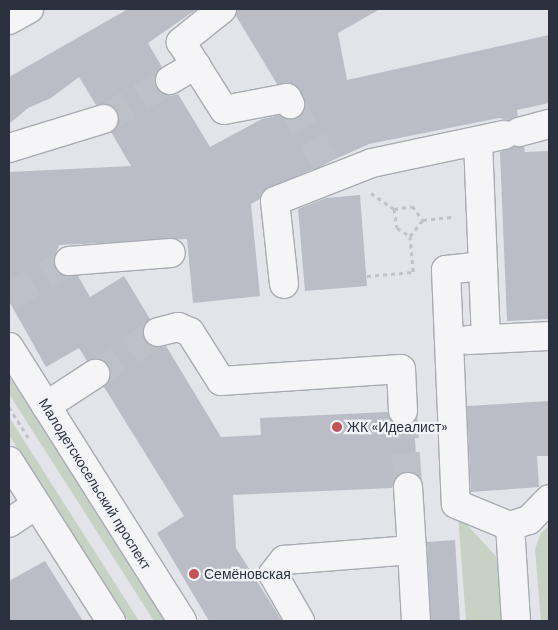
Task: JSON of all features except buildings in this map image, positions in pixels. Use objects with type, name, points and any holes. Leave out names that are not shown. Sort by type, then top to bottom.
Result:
[{"type":"street","points":[[9,20],[29,9]]},
{"type":"street","points":[[222,10],[182,42],[224,110],[287,98],[290,104]]},
{"type":"street","points":[[170,80],[196,65]]},
{"type":"street","points":[[9,148],[104,119]]},
{"type":"street","points":[[284,284],[275,201],[335,172],[549,124]]},
{"type":"street","points":[[478,141],[486,339]]},
{"type":"street","points":[[68,261],[171,253]]},
{"type":"street","points":[[483,266],[446,270],[456,504],[510,526],[529,520],[549,499]]},
{"type":"street","points":[[158,332],[178,327],[190,332],[221,380],[400,369],[403,411]]},
{"type":"street","points":[[449,341],[549,336]]},
{"type":"street","name":"Малодетскосельский проспект","points":[[9,347],[46,406],[148,550],[182,621]]},
{"type":"street","points":[[46,406],[95,374]]},
{"type":"street","points":[[9,461],[111,621]]},
{"type":"street","points":[[408,487],[416,621]]},
{"type":"street","points":[[9,523],[36,504]]},
{"type":"street","points":[[510,526],[516,621]]},
{"type":"street","points":[[300,621],[273,574],[284,560],[412,550]]},
{"type":"path","points":[[335,172],[394,209],[412,206],[423,220]]},
{"type":"path","points":[[394,209],[397,228],[410,236]]},
{"type":"path","points":[[413,272],[410,236],[423,220],[481,215]]},
{"type":"path","points":[[367,276],[446,270]]},
{"type":"green space","points":[[9,376],[165,621],[154,621],[9,394]]},
{"type":"green space","points":[[9,417],[139,621],[128,621],[9,435]]},
{"type":"green space","points":[[458,515],[505,566],[508,621],[466,621]]},
{"type":"green space","points":[[549,526],[549,621],[541,621],[535,549],[541,533]]},
{"type":"tunnel","points":[[104,119],[170,80]]},
{"type":"tunnel","points":[[290,104],[326,164]]},
{"type":"tunnel","points":[[9,297],[69,261]]},
{"type":"tunnel","points":[[95,374],[158,332]]},
{"type":"tunnel","points":[[403,411],[408,487]]},
{"type":"place","name":"ЖК «Идеалист»","points":[[337,427]]},
{"type":"place","name":"Семёновская","points":[[194,574]]}]
